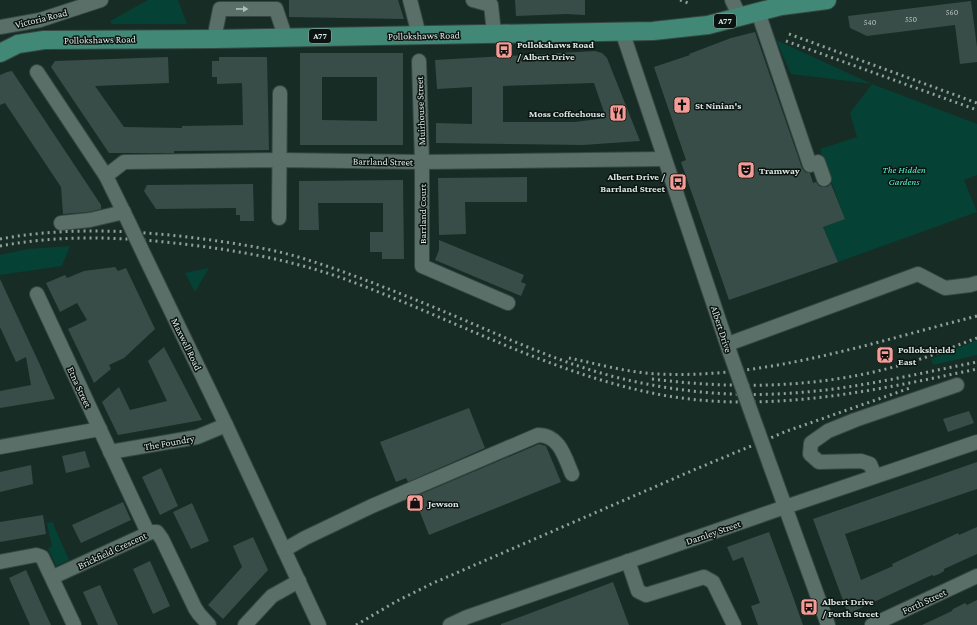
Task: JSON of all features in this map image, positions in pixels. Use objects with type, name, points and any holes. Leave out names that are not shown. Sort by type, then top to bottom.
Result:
[{"type":"main road","name":"Pollokshaws Road","points":[[0,53],[18,44],[44,40],[214,39],[285,36],[494,34],[681,29],[708,25],[781,6],[827,0]]},
{"type":"street","name":"Victoria Road","points":[[2,27],[40,20],[101,0]]},
{"type":"street","points":[[410,0],[419,35]]},
{"type":"street","points":[[473,0],[491,5],[494,34]]},
{"type":"street","points":[[732,0],[740,17]]},
{"type":"street","points":[[214,39],[219,4],[279,5],[285,36]]},
{"type":"street","points":[[758,12],[810,165],[818,162],[824,179]]},
{"type":"street","name":"Albert Drive","points":[[622,31],[729,348],[828,625]]},
{"type":"street","name":"Muirhouse Street","points":[[419,60],[422,162]]},
{"type":"street","name":"Maxwell Road","points":[[37,72],[106,176],[226,425],[319,625]]},
{"type":"street","points":[[279,218],[280,93]]},
{"type":"street","name":"Barrland Street","points":[[106,176],[124,162],[280,160],[422,162],[664,158]]},
{"type":"street","name":"Barrland Court","points":[[422,162],[422,266],[508,303]]},
{"type":"street","points":[[61,223],[126,218]]},
{"type":"street","points":[[729,348],[918,274],[944,288],[977,283]]},
{"type":"street","name":"Etna Street","points":[[37,294],[148,533]]},
{"type":"street","points":[[875,476],[870,464],[861,461],[819,462],[810,454],[811,443],[828,430],[957,385]]},
{"type":"street","name":"The Foundry","points":[[110,452],[198,437],[226,425]]},
{"type":"street","points":[[0,447],[100,429]]},
{"type":"street","points":[[284,550],[304,538],[372,506],[538,436],[545,435],[557,442],[572,474]]},
{"type":"street","name":"Darnley Street","points":[[450,625],[467,617],[628,561],[977,442]]},
{"type":"street","name":"Brickfield Crescent","points":[[53,577],[148,533],[155,532],[161,536],[199,614],[209,625]]},
{"type":"street","points":[[0,562],[39,555],[44,559],[74,625]]},
{"type":"street","points":[[628,561],[638,591],[646,595],[704,576],[713,582],[734,625]]},
{"type":"street","name":"Forth Street","points":[[872,625],[977,576]]},
{"type":"street","points":[[246,625],[272,596],[299,582]]},
{"type":"green space","points":[[148,0],[178,0],[187,24],[112,24],[110,21]]},
{"type":"green space","points":[[776,40],[872,84],[791,74]]},
{"type":"green space","name":"The Hidden Gardens","points":[[872,84],[977,124],[977,175],[964,180],[977,212],[838,262],[823,227],[844,218],[820,149],[857,137],[850,113]]},
{"type":"green space","points":[[70,246],[62,266],[0,275],[0,255],[28,249]]},
{"type":"green space","points":[[209,268],[195,292],[185,273]]},
{"type":"green space","points":[[977,340],[977,355],[933,365],[931,359]]},
{"type":"green space","points":[[53,522],[69,560],[56,566],[48,548],[52,547],[47,523]]},
{"type":"building","points":[[289,0],[398,0],[404,19],[289,17]]},
{"type":"building","points":[[515,0],[585,0],[585,15],[566,14],[516,16]]},
{"type":"building","points":[[971,1],[977,47],[977,62],[960,64],[955,25],[867,36],[850,28],[848,16]]},
{"type":"building","name":"Tramway","points":[[755,32],[802,168],[805,172],[810,173],[813,183],[816,182],[819,186],[823,187],[827,187],[831,184],[845,219],[823,227],[838,262],[729,300],[681,162],[686,160],[654,67],[690,55],[689,54],[731,38]]},
{"type":"building","points":[[595,51],[602,53],[607,58],[640,141],[583,145],[436,143],[436,123],[472,124],[472,87],[437,89],[435,60]],"holes":[[[594,83],[606,118],[575,122],[503,122],[503,86]]]},
{"type":"building","points":[[300,53],[403,53],[403,145],[300,145]],"holes":[[[322,77],[377,77],[377,121],[322,120]]]},
{"type":"building","points":[[168,57],[169,83],[95,86],[124,127],[182,128],[182,126],[243,125],[242,83],[217,84],[217,77],[212,77],[212,61],[219,61],[219,57],[267,57],[269,150],[174,151],[174,153],[109,153],[51,67],[55,61]]},
{"type":"building","points":[[12,71],[101,205],[101,209],[89,212],[63,214],[61,187],[5,103],[0,105],[0,75]]},
{"type":"building","points":[[527,177],[527,202],[465,202],[466,234],[439,235],[438,178]]},
{"type":"building","points":[[403,180],[404,259],[382,259],[382,252],[370,252],[370,232],[383,232],[383,203],[318,203],[319,230],[299,230],[299,181]]},
{"type":"building","points":[[253,184],[254,221],[240,221],[240,215],[236,215],[236,208],[156,209],[144,191],[147,185]]},
{"type":"building","points":[[439,240],[524,275],[521,282],[526,284],[521,296],[435,260],[439,250]]},
{"type":"building","points":[[115,267],[118,271],[126,268],[155,329],[124,358],[109,365],[111,369],[94,383],[68,329],[87,320],[77,303],[60,312],[46,283],[65,275],[67,278],[84,271]]},
{"type":"building","points":[[0,279],[55,399],[0,408],[0,391],[31,385],[26,357],[16,362],[0,327]]},
{"type":"building","points":[[164,347],[202,420],[118,435],[102,402],[119,387],[130,410],[167,401],[148,361]]},
{"type":"building","points":[[469,408],[485,448],[408,482],[406,478],[396,482],[380,442]]},
{"type":"building","points":[[969,411],[974,423],[948,432],[943,419]]},
{"type":"building","points":[[539,444],[546,446],[561,482],[429,535],[414,497]]},
{"type":"building","points":[[85,451],[90,467],[66,473],[62,456]]},
{"type":"building","points":[[977,462],[977,489],[845,534],[861,580],[893,566],[892,564],[958,533],[959,535],[977,527],[977,554],[944,569],[944,571],[939,574],[934,576],[932,575],[848,614],[813,519]]},
{"type":"building","points":[[31,465],[33,484],[0,492],[0,472]]},
{"type":"building","points":[[161,468],[178,506],[160,515],[142,477]]},
{"type":"building","points":[[123,502],[131,520],[81,543],[72,525]]},
{"type":"building","points":[[192,503],[209,541],[191,549],[173,512]]},
{"type":"building","points":[[43,515],[46,534],[0,542],[0,522]]},
{"type":"building","points":[[769,532],[803,625],[758,625],[751,606],[760,603],[743,557],[733,561],[727,547]]},
{"type":"building","points":[[253,537],[268,570],[223,619],[208,605],[242,567],[233,546]]},
{"type":"building","points":[[150,561],[170,606],[153,614],[133,569]]},
{"type":"building","points":[[26,570],[51,625],[30,625],[9,578]]},
{"type":"building","points":[[613,582],[629,625],[501,625],[501,624]]},
{"type":"building","points":[[100,585],[118,625],[98,625],[83,592]]},
{"type":"building","points":[[977,600],[977,625],[922,625],[952,611],[965,603],[967,605]]},
{"type":"railway","points":[[680,0],[691,4]]},
{"type":"railway","points":[[789,34],[977,103]]},
{"type":"railway","points":[[786,41],[977,110]]},
{"type":"railway","points":[[0,239],[24,235],[73,231],[98,231],[147,233],[196,238],[265,249],[322,264],[372,282],[561,360],[611,376],[676,389],[754,395],[816,391],[885,380],[977,362]]},
{"type":"railway","points":[[0,246],[24,242],[72,238],[143,240],[213,248],[276,259],[317,270],[358,284],[545,361],[584,375],[622,386],[662,395],[702,400],[741,402],[781,401],[860,392],[977,369]]},
{"type":"railway","points":[[569,358],[625,370],[659,374],[699,374],[739,371],[820,357],[977,316]]},
{"type":"railway","points":[[652,379],[718,385],[815,382],[879,371],[920,359],[977,338]]},
{"type":"railway","points":[[356,625],[397,601],[431,584],[696,469],[787,431],[910,388]]},
{"type":"place","name":"Pollokshaws Road / Albert Drive","points":[[504,50]]},
{"type":"place","name":"St Ninian's","points":[[682,105]]},
{"type":"place","name":"Moss Coffeehouse","points":[[618,113]]},
{"type":"place","name":"Tramway","points":[[746,170]]},
{"type":"place","name":"Albert Drive / Barrland Street","points":[[678,182]]},
{"type":"place","name":"Pollokshields East","points":[[885,355]]},
{"type":"place","name":"Jewson","points":[[415,503]]},
{"type":"place","name":"Albert Drive / Forth Street","points":[[809,607]]}]
